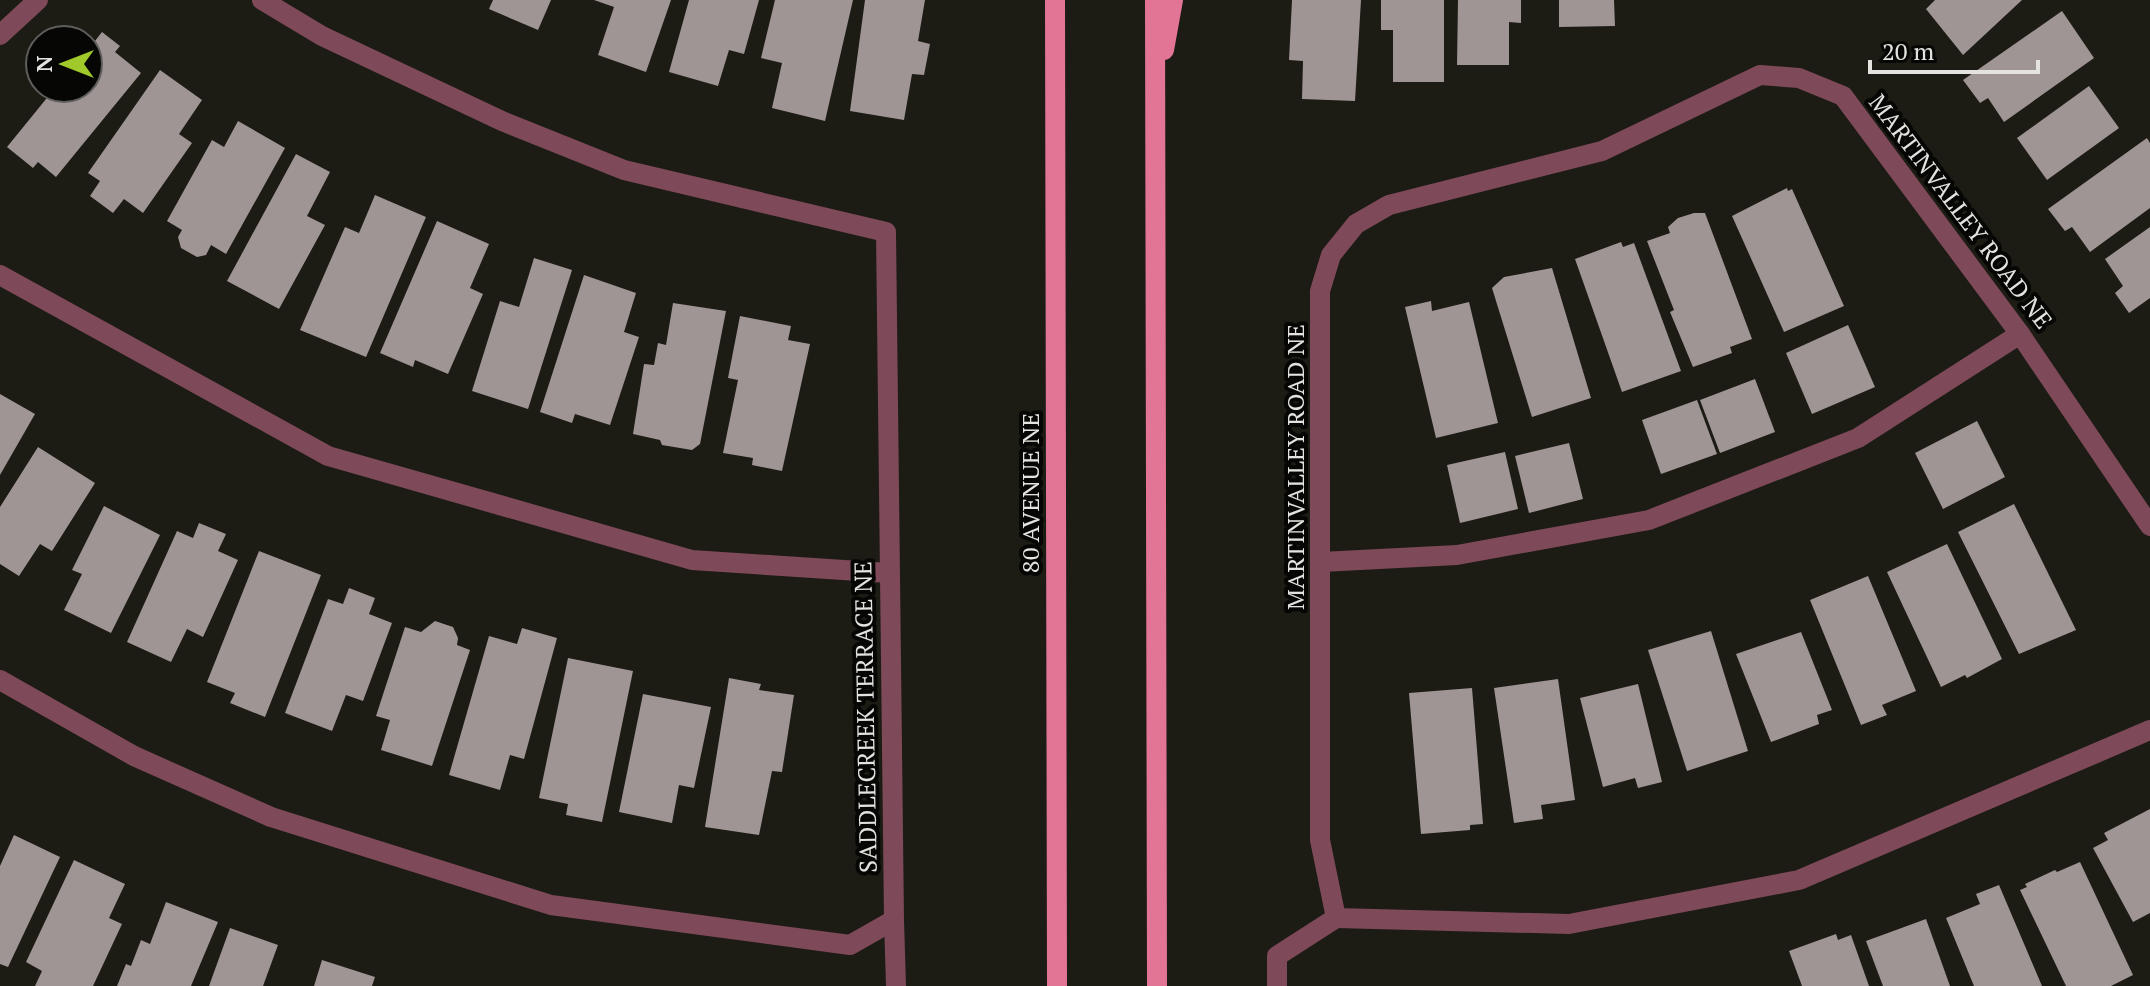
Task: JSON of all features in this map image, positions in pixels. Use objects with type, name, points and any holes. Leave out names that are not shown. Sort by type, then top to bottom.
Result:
[{"type":"main road","name":"80 AVENUE NE","points":[[1055,0],[1057,986]]},
{"type":"main road","points":[[1155,0],[1157,986]]},
{"type":"main road","points":[[1155,101],[1173,0]]},
{"type":"street","points":[[0,35],[38,0]]},
{"type":"street","name":"SADDLECREEK TERRACE NE","points":[[262,0],[322,36],[475,108],[624,170],[886,232],[896,986]]},
{"type":"street","name":"MARTINVALLEY ROAD NE","points":[[1336,918],[1320,840],[1320,291],[1331,255],[1356,224],[1389,205],[1602,151],[1760,75],[1799,78],[1843,96],[2020,334],[2150,526]]},
{"type":"street","points":[[0,275],[328,456],[692,560],[889,573]]},
{"type":"street","points":[[1321,562],[1457,555],[1649,520],[1858,438],[2020,334]]},
{"type":"street","points":[[0,680],[134,756],[271,817],[551,905],[850,945],[894,920]]},
{"type":"street","points":[[1277,986],[1277,956],[1336,918],[1569,924],[1799,880],[2150,730]]},
{"type":"building","points":[[493,0],[551,0],[538,30],[489,9]]},
{"type":"building","points":[[594,0],[671,0],[646,72],[598,55],[614,7]]},
{"type":"building","points":[[689,0],[759,0],[744,54],[729,50],[718,86],[669,72]]},
{"type":"building","points":[[775,0],[853,0],[825,121],[772,108],[782,63],[761,58]]},
{"type":"building","points":[[865,0],[925,0],[918,41],[930,44],[924,75],[912,74],[904,120],[850,111]]},
{"type":"building","points":[[1292,0],[1361,0],[1355,101],[1302,99],[1303,61],[1289,60]]},
{"type":"building","points":[[1381,0],[1444,0],[1444,82],[1393,82],[1393,30],[1381,30]]},
{"type":"building","points":[[1458,0],[1521,0],[1521,23],[1509,22],[1509,65],[1457,65]]},
{"type":"building","points":[[1559,0],[1614,0],[1615,26],[1559,27]]},
{"type":"building","points":[[1935,0],[2022,0],[1963,55],[1926,9]]},
{"type":"building","points":[[2062,11],[2094,58],[2004,122],[1988,98],[1980,103],[1963,80]]},
{"type":"building","points":[[104,34],[120,46],[115,52],[141,73],[56,177],[38,162],[33,168],[7,147],[42,104],[104,104]]},
{"type":"building","points":[[160,70],[202,100],[179,134],[192,143],[143,213],[124,199],[113,213],[90,196],[100,181],[88,173]]},
{"type":"building","points":[[2089,86],[2119,128],[2047,180],[2017,138]]},
{"type":"building","points":[[238,121],[285,148],[226,254],[211,245],[206,255],[197,257],[181,248],[178,237],[182,230],[167,221],[212,140],[224,147]]},
{"type":"building","points":[[2147,138],[2150,143],[2150,208],[2090,252],[2072,227],[2065,231],[2048,209]]},
{"type":"building","points":[[296,154],[330,172],[307,216],[325,225],[279,309],[227,281]]},
{"type":"building","points":[[1787,188],[1788,191],[1792,189],[1844,306],[1784,332],[1732,216]]},
{"type":"building","points":[[375,195],[426,217],[366,357],[300,330],[345,227],[359,233]]},
{"type":"building","points":[[1705,213],[1752,339],[1730,347],[1732,353],[1693,367],[1670,312],[1674,310],[1647,241],[1670,233],[1668,227],[1678,218]]},
{"type":"building","points":[[437,221],[489,244],[470,288],[483,294],[448,374],[415,360],[413,367],[380,353]]},
{"type":"building","points":[[2150,227],[2150,298],[2129,313],[2115,293],[2123,286],[2105,259]]},
{"type":"building","points":[[1621,242],[1623,247],[1634,243],[1681,371],[1622,392],[1575,259]]},
{"type":"building","points":[[534,258],[572,270],[528,409],[472,391],[500,301],[519,307]]},
{"type":"building","points":[[1552,268],[1591,398],[1532,417],[1492,288],[1504,277]]},
{"type":"building","points":[[584,275],[636,293],[624,332],[639,337],[610,425],[575,414],[572,423],[540,412]]},
{"type":"building","points":[[1431,301],[1432,311],[1469,302],[1498,423],[1436,438],[1405,307]]},
{"type":"building","points":[[673,303],[726,311],[700,444],[692,450],[662,445],[660,440],[633,434],[644,364],[654,365],[658,343],[666,345]]},
{"type":"building","points":[[740,316],[791,326],[788,340],[810,344],[782,471],[752,465],[753,458],[723,453],[738,380],[728,378]]},
{"type":"building","points":[[1848,325],[1875,387],[1812,414],[1786,353]]},
{"type":"building","points":[[1755,379],[1775,432],[1720,453],[1700,400]]},
{"type":"building","points":[[0,394],[35,414],[0,475]]},
{"type":"building","points":[[1697,400],[1717,454],[1661,474],[1642,420]]},
{"type":"building","points":[[1977,421],[2005,477],[1943,509],[1915,453]]},
{"type":"building","points":[[1569,443],[1583,499],[1529,513],[1515,456]]},
{"type":"building","points":[[38,447],[95,483],[52,551],[40,544],[19,576],[0,564],[0,507]]},
{"type":"building","points":[[1505,452],[1518,509],[1460,523],[1447,465]]},
{"type":"building","points":[[2014,504],[2076,630],[2019,654],[1958,532]]},
{"type":"building","points":[[104,506],[160,535],[111,633],[64,610],[82,574],[72,570]]},
{"type":"building","points":[[199,523],[226,534],[218,551],[238,560],[203,637],[187,629],[171,662],[127,642],[177,531],[193,538]]},
{"type":"building","points":[[1947,544],[2002,659],[1967,678],[1965,675],[1941,687],[1887,572]]},
{"type":"building","points":[[259,551],[321,575],[265,717],[230,703],[235,693],[207,682]]},
{"type":"building","points":[[1868,576],[1916,691],[1882,705],[1887,715],[1861,725],[1810,600]]},
{"type":"building","points":[[349,588],[375,598],[369,614],[392,623],[363,701],[346,695],[332,731],[285,713],[328,599],[343,604]]},
{"type":"building","points":[[435,621],[453,627],[458,638],[457,645],[470,650],[432,766],[381,750],[390,720],[376,716],[405,627],[421,632]]},
{"type":"building","points":[[522,628],[557,638],[524,759],[510,755],[500,790],[449,775],[489,636],[517,644]]},
{"type":"building","points":[[1711,631],[1748,751],[1687,771],[1648,650]]},
{"type":"building","points":[[1801,632],[1832,710],[1817,715],[1819,724],[1771,742],[1736,654]]},
{"type":"building","points":[[568,658],[633,671],[602,822],[566,815],[568,804],[539,798]]},
{"type":"building","points":[[729,678],[761,684],[759,690],[794,695],[782,772],[772,771],[759,835],[705,827]]},
{"type":"building","points":[[1558,679],[1575,800],[1541,805],[1543,819],[1514,823],[1494,688]]},
{"type":"building","points":[[1638,684],[1662,782],[1638,788],[1635,778],[1603,787],[1580,698]]},
{"type":"building","points":[[1472,688],[1483,824],[1470,825],[1470,830],[1421,834],[1409,693]]},
{"type":"building","points":[[643,694],[711,707],[694,788],[679,785],[672,823],[619,812]]},
{"type":"building","points":[[2150,809],[2150,913],[2133,922],[2093,848],[2108,840],[2104,833]]},
{"type":"building","points":[[14,835],[60,857],[8,967],[0,964],[0,866]]},
{"type":"building","points":[[74,860],[125,884],[109,918],[122,924],[93,986],[35,986],[42,971],[26,962]]},
{"type":"building","points":[[2080,862],[2133,975],[2111,986],[2066,986],[2020,890],[2027,887],[2025,884],[2055,870],[2057,872]]},
{"type":"building","points":[[1999,885],[2042,986],[1974,986],[1946,918],[1980,904],[1976,894]]},
{"type":"building","points":[[166,902],[218,922],[191,986],[117,986],[126,964],[131,966],[141,940],[150,944]]},
{"type":"building","points":[[1926,919],[1950,986],[1883,986],[1866,941]]},
{"type":"building","points":[[230,928],[278,945],[263,986],[209,986]]},
{"type":"building","points":[[1836,934],[1838,940],[1851,935],[1869,986],[1802,986],[1789,951]]},
{"type":"building","points":[[322,960],[375,977],[372,986],[314,986]]}]
